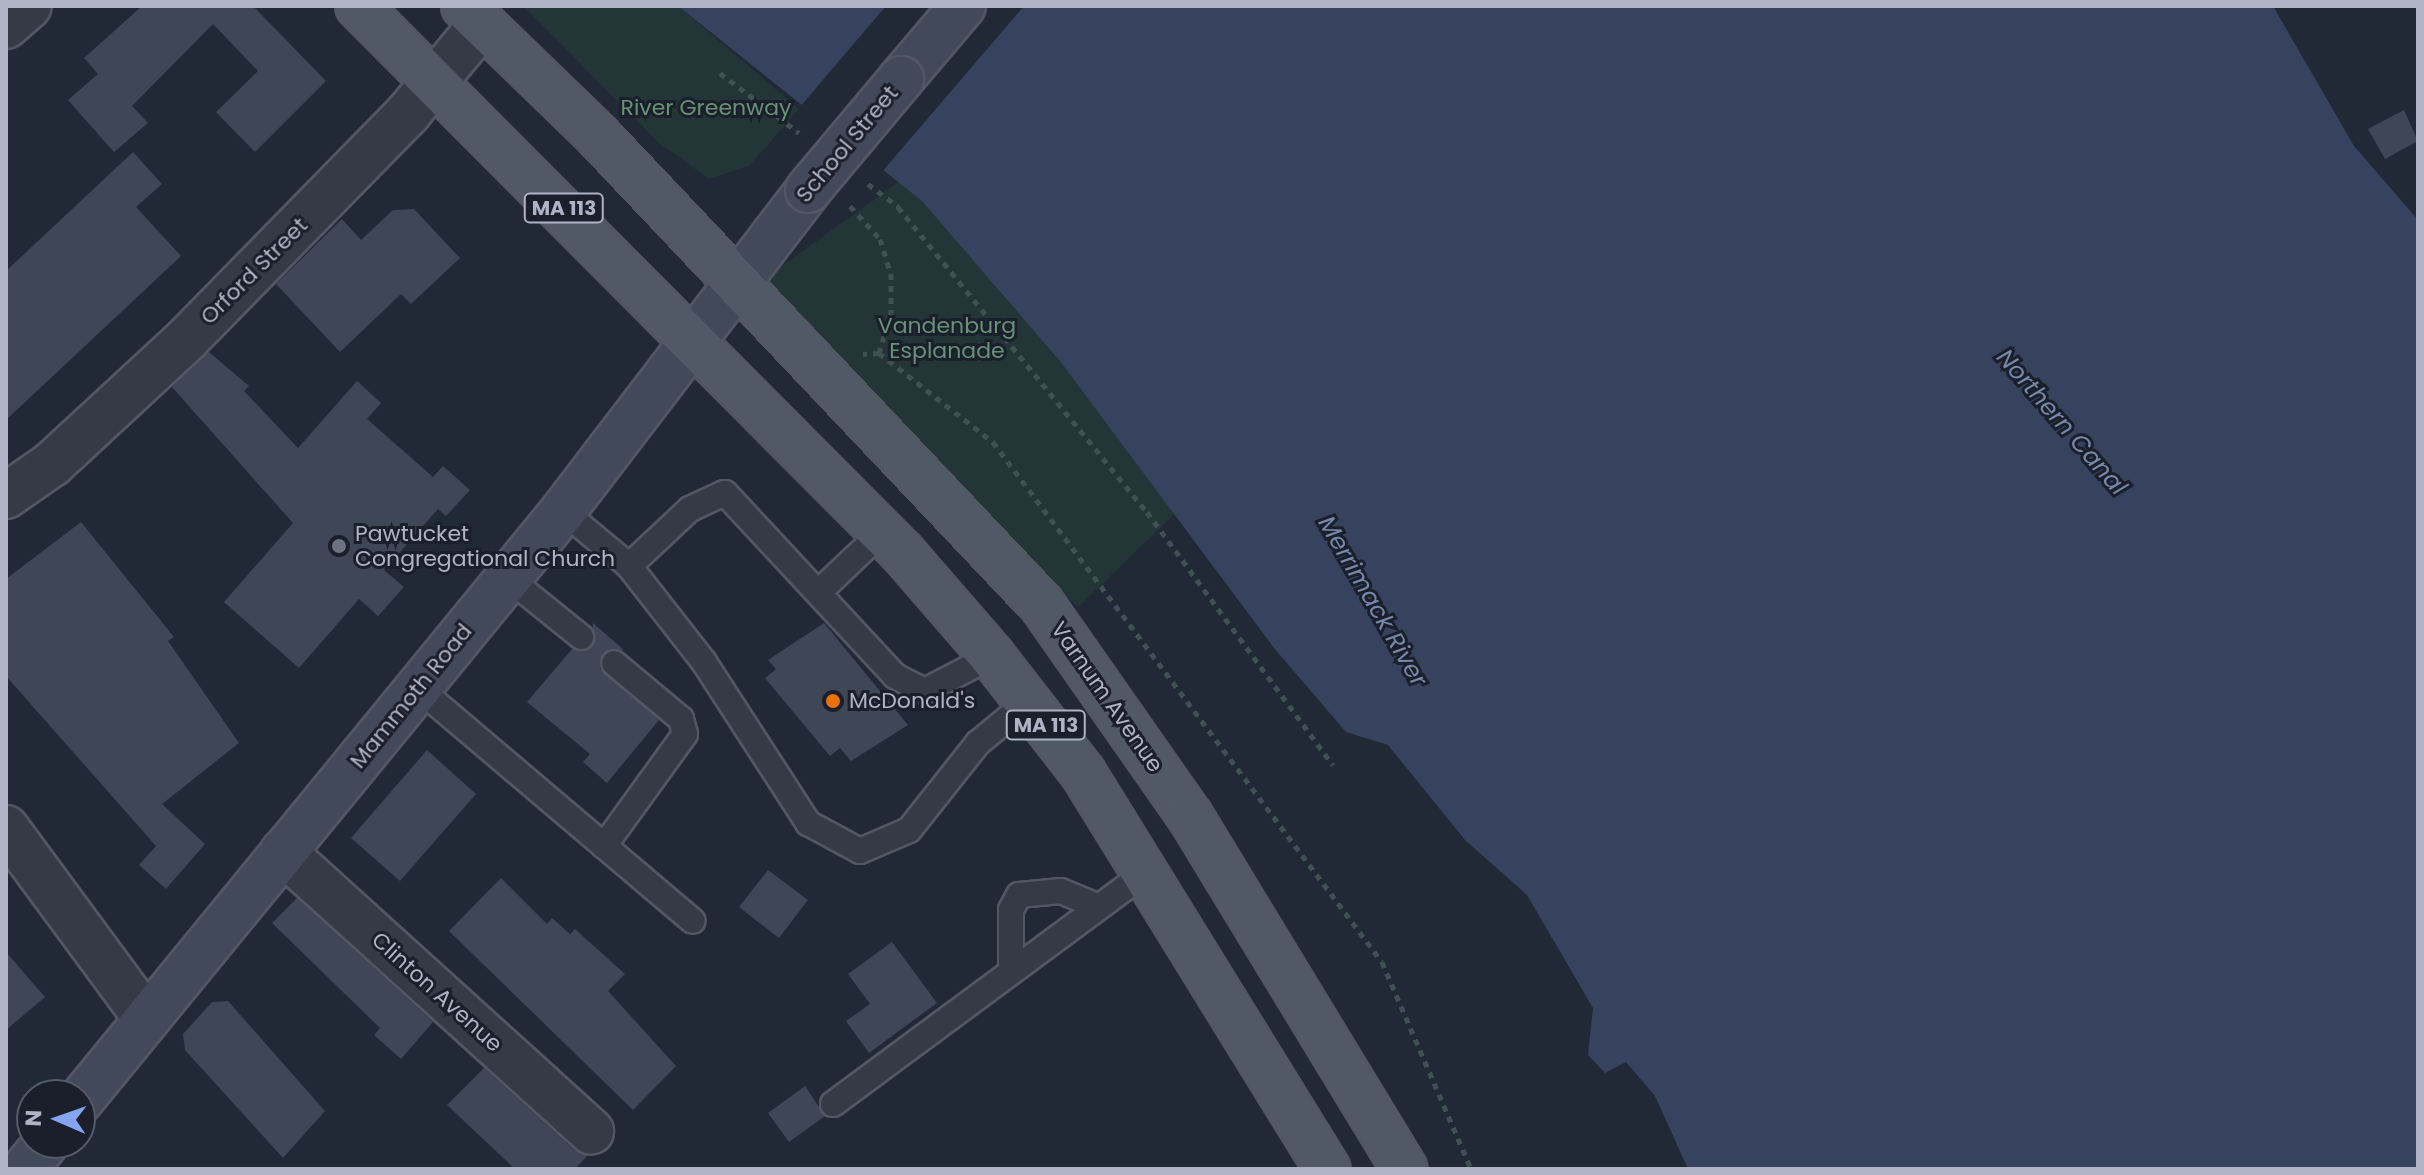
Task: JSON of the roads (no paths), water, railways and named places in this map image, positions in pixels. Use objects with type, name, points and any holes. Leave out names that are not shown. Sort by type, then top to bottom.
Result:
[{"type":"main road","name":"MA 113","points":[[358,6],[436,79],[882,532],[992,656],[1028,702],[1147,872],[1328,1169]]},
{"type":"main road","name":"School Street","points":[[734,283],[963,6]]},
{"type":"main road","name":"MA 113","points":[[473,15],[734,283]]},
{"type":"main road","name":"Mammoth Road","points":[[96,1081],[563,511],[734,283]]},
{"type":"main road","name":"Varnum Avenue","points":[[734,283],[1042,605],[1190,816],[1405,1169]]},
{"type":"street","points":[[6,26],[29,6]]},
{"type":"street","name":"Orford Street","points":[[6,496],[52,464],[188,338],[436,79],[473,15]]},
{"type":"street","points":[[6,828],[147,1019]]},
{"type":"street","name":"Clinton Avenue","points":[[283,852],[591,1131]]},
{"type":"lane","points":[[629,566],[690,509],[725,493],[822,589],[895,676],[925,691],[992,656]]},
{"type":"lane","points":[[563,511],[629,566],[704,662],[808,823],[860,851],[909,830],[978,743],[1028,702]]},
{"type":"lane","points":[[822,589],[882,532]]},
{"type":"lane","points":[[508,578],[581,637]]},
{"type":"lane","points":[[604,846],[685,734],[681,719],[614,663]]},
{"type":"lane","points":[[418,688],[693,921]]},
{"type":"lane","points":[[833,1104],[1147,872]]},
{"type":"lane","points":[[1011,972],[1011,910],[1019,895],[1061,891],[1099,907]]},
{"type":"water","points":[[678,6],[2273,6],[2354,146],[2418,220],[2418,1169],[1688,1169],[1655,1096],[1626,1062],[1605,1073],[1588,1055],[1593,1008],[1527,895],[1465,840],[1388,745],[1346,732],[1274,648],[1060,361],[922,201]]},
{"type":"place","name":"Pawtucket Congregational Church","points":[[339,546]]},
{"type":"place","name":"McDonald's","points":[[833,701]]},
{"type":"park label","name":"River Greenway","points":[[706,108]]},
{"type":"park label","name":"Vandenburg Esplanade","points":[[947,338]]},
{"type":"water label","name":"Northern Canal","points":[[2062,422]]},
{"type":"water label","name":"Merrimack River","points":[[1373,601]]}]
